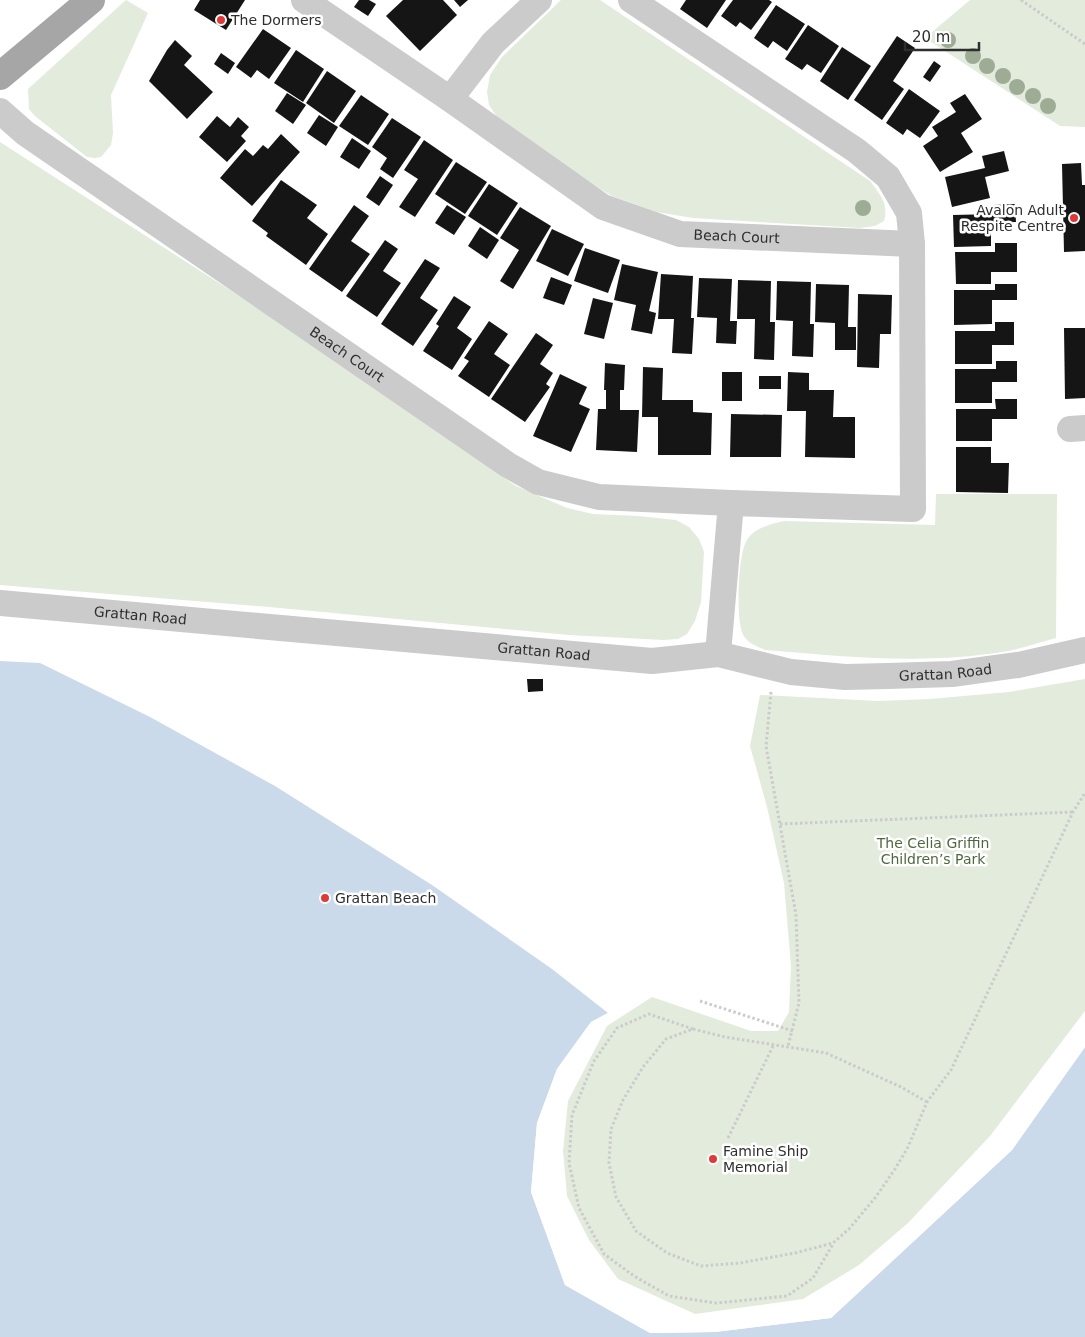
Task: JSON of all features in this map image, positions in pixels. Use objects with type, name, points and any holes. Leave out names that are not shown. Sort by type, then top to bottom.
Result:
[{"type":"main road","points":[[0,76],[91,0]]},
{"type":"street","name":"Beach Court","points":[[304,0],[450,99],[603,207],[680,234],[912,244]]},
{"type":"street","points":[[450,99],[493,43],[539,0]]},
{"type":"street","name":"Beach Court","points":[[0,111],[33,138],[508,465],[538,482],[600,496],[731,503],[913,509],[912,244],[909,213],[888,177],[856,151],[631,0]]},
{"type":"street","points":[[718,654],[731,503]]},
{"type":"street","name":"Grattan Road","points":[[0,603],[652,661],[718,654],[791,672],[845,677],[962,673],[1018,665],[1085,650]]},
{"type":"path","points":[[1021,0],[1085,44]]},
{"type":"path","points":[[772,686],[766,746],[796,915],[799,1003],[788,1046]]},
{"type":"path","points":[[926,1102],[901,1087],[826,1053],[725,1037],[649,1014],[617,1028],[594,1061],[572,1115],[569,1163],[579,1208],[604,1254],[634,1276],[668,1296],[716,1303],[787,1296],[813,1278],[833,1243],[849,1229],[875,1198],[908,1146],[926,1102],[950,1070],[1073,812],[1085,792]]},
{"type":"path","points":[[780,824],[1073,812]]},
{"type":"path","points":[[700,1001],[793,1031]]},
{"type":"path","points":[[694,1029],[666,1039],[643,1067],[623,1100],[611,1129],[609,1163],[616,1197],[636,1231],[667,1253],[701,1266],[740,1263],[795,1253],[833,1243]]},
{"type":"path","points":[[728,1138],[774,1044]]},
{"type":"green space","points":[[126,0],[148,13],[111,95],[113,133],[111,145],[101,157],[87,157],[35,116],[29,109],[28,89]]},
{"type":"green space","points":[[561,0],[600,0],[870,181],[884,204],[884,221],[875,226],[860,228],[693,218],[656,212],[612,196],[571,171],[499,120],[489,105],[487,92],[490,75],[502,57]]},
{"type":"green space","points":[[970,0],[1085,0],[1085,127],[1060,126],[925,38]]},
{"type":"green space","points":[[0,142],[309,341],[516,486],[567,508],[593,514],[676,520],[689,527],[699,539],[704,552],[701,602],[695,621],[687,634],[678,639],[663,640],[569,635],[269,607],[0,585]]},
{"type":"green space","points":[[936,494],[1057,494],[1056,638],[1008,651],[947,658],[917,659],[857,657],[765,650],[751,643],[743,635],[739,613],[740,571],[744,547],[754,532],[763,527],[784,521],[935,525]]},
{"type":"green space","name":"The Celia Griffin Children’s Park","points":[[1085,679],[1085,1011],[990,1136],[908,1223],[859,1265],[803,1299],[695,1314],[618,1279],[589,1240],[567,1196],[563,1151],[568,1101],[607,1026],[652,997],[751,1031],[778,1031],[789,1012],[791,966],[784,883],[767,807],[750,746],[760,695],[878,701],[930,699],[1009,692]]},
{"type":"water","points":[[0,661],[40,663],[150,717],[275,786],[432,885],[552,969],[608,1013],[591,1022],[557,1069],[537,1123],[531,1192],[565,1285],[650,1333],[715,1332],[831,1318],[1012,1150],[1085,1047],[1085,1337],[0,1337]]},
{"type":"pier","points":[[608,1013],[610,1015],[593,1024],[559,1070],[539,1124],[533,1192],[567,1283],[651,1330],[714,1329],[829,1316],[1010,1149],[1085,1045],[1085,1047],[1012,1150],[831,1318],[715,1332],[650,1333],[565,1285],[531,1192],[537,1123],[557,1069],[591,1022]]},
{"type":"building","name":"The Dormers","points":[[200,0],[245,0],[226,30],[194,10]]},
{"type":"building","points":[[359,0],[369,0],[376,4],[368,16],[354,7]]},
{"type":"building","points":[[403,0],[443,0],[457,15],[420,51],[386,16]]},
{"type":"building","points":[[454,0],[468,0],[460,7]]},
{"type":"building","points":[[686,0],[726,0],[707,28],[680,9]]},
{"type":"building","points":[[733,0],[769,0],[772,2],[751,30],[740,22],[736,27],[721,16]]},
{"type":"building","points":[[776,5],[805,24],[787,51],[773,41],[768,48],[754,38]]},
{"type":"building","points":[[808,25],[839,46],[821,73],[807,64],[802,70],[785,59]]},
{"type":"building","points":[[263,29],[291,48],[269,79],[257,70],[251,78],[236,67]]},
{"type":"building","points":[[897,36],[915,48],[893,81],[904,89],[882,120],[854,100]]},
{"type":"building","points":[[175,40],[192,56],[184,65],[213,92],[187,119],[149,81]]},
{"type":"building","points":[[842,47],[871,66],[848,100],[820,81]]},
{"type":"building","points":[[296,50],[324,69],[303,102],[274,83]]},
{"type":"building","points":[[221,53],[235,63],[228,74],[214,64]]},
{"type":"building","points":[[934,61],[941,66],[930,82],[923,77]]},
{"type":"building","points":[[327,71],[356,91],[334,123],[306,103]]},
{"type":"building","points":[[909,89],[940,111],[920,138],[907,129],[903,135],[886,123]]},
{"type":"building","points":[[287,93],[306,105],[293,124],[275,111]]},
{"type":"building","points":[[965,94],[982,119],[961,133],[973,152],[940,172],[923,146],[938,136],[932,127],[956,112],[950,103]]},
{"type":"building","points":[[361,95],[389,114],[368,145],[339,126]]},
{"type":"building","points":[[319,115],[338,127],[326,146],[307,133]]},
{"type":"building","points":[[217,116],[230,127],[238,117],[249,127],[241,136],[246,141],[227,162],[199,137]]},
{"type":"building","points":[[392,118],[421,137],[393,178],[380,169],[387,158],[372,147]]},
{"type":"building","points":[[281,134],[300,152],[252,206],[220,178],[245,149],[253,156],[263,145],[268,149]]},
{"type":"building","points":[[352,138],[371,151],[359,169],[340,157]]},
{"type":"building","points":[[424,140],[453,160],[415,217],[399,207],[418,179],[404,170]]},
{"type":"building","points":[[1004,151],[1009,171],[985,177],[990,198],[952,207],[945,177],[985,168],[982,156]]},
{"type":"building","points":[[456,162],[487,182],[465,214],[435,194]]},
{"type":"building","name":"Avalon Adult Respite Centre","points":[[1081,163],[1082,185],[1085,185],[1085,251],[1064,252],[1062,164]]},
{"type":"building","points":[[380,176],[393,185],[379,206],[366,197]]},
{"type":"building","points":[[281,180],[317,205],[307,218],[328,234],[306,265],[266,236],[268,233],[252,221]]},
{"type":"building","points":[[489,184],[518,203],[497,235],[468,216]]},
{"type":"building","points":[[1015,204],[1016,222],[991,223],[991,246],[954,247],[953,215],[994,214],[993,205]]},
{"type":"building","points":[[354,205],[369,216],[351,241],[370,254],[342,292],[309,269]]},
{"type":"building","points":[[447,205],[466,217],[454,235],[435,223]]},
{"type":"building","points":[[520,207],[551,226],[513,289],[500,281],[519,250],[500,238]]},
{"type":"building","points":[[480,227],[499,240],[487,259],[468,246]]},
{"type":"building","points":[[552,229],[584,244],[568,276],[536,261]]},
{"type":"building","points":[[385,240],[398,249],[383,271],[401,283],[377,317],[346,296]]},
{"type":"building","points":[[995,243],[1017,243],[1017,272],[991,272],[991,284],[956,284],[955,252],[995,252]]},
{"type":"building","points":[[585,248],[620,260],[608,293],[574,281]]},
{"type":"building","points":[[425,259],[440,268],[420,298],[438,310],[413,346],[381,324]]},
{"type":"building","points":[[622,264],[658,272],[649,311],[656,313],[652,334],[631,330],[636,305],[614,300]]},
{"type":"building","points":[[661,274],[693,276],[691,318],[694,318],[692,354],[672,353],[674,319],[658,319]]},
{"type":"building","points":[[551,277],[572,285],[564,305],[543,298]]},
{"type":"building","points":[[699,278],[732,279],[730,321],[737,321],[736,344],[716,343],[717,318],[697,317]]},
{"type":"building","points":[[738,280],[771,281],[770,322],[775,322],[774,360],[754,359],[755,319],[737,319]]},
{"type":"building","points":[[777,281],[811,282],[810,324],[814,324],[813,357],[792,356],[793,321],[776,320]]},
{"type":"building","points":[[816,284],[849,285],[848,327],[856,327],[856,350],[835,350],[835,323],[815,322]]},
{"type":"building","points":[[995,284],[1017,284],[1017,300],[992,300],[992,324],[954,325],[954,290],[995,290]]},
{"type":"building","points":[[858,294],[892,295],[891,334],[880,334],[879,368],[857,367]]},
{"type":"building","points":[[454,296],[471,307],[457,328],[472,339],[452,370],[423,351],[439,326],[436,324]]},
{"type":"building","points":[[593,298],[613,303],[604,339],[584,334]]},
{"type":"building","points":[[489,321],[508,334],[494,354],[510,365],[489,397],[458,376],[469,361],[464,358]]},
{"type":"building","points":[[995,322],[1014,322],[1014,345],[992,345],[992,364],[955,364],[955,331],[995,331]]},
{"type":"building","points":[[1064,328],[1085,328],[1085,398],[1065,399]]},
{"type":"building","points":[[536,333],[553,345],[540,364],[553,373],[546,384],[550,387],[525,422],[491,399]]},
{"type":"building","points":[[996,361],[1017,361],[1017,382],[992,382],[992,403],[955,403],[955,369],[996,369]]},
{"type":"building","points":[[605,363],[625,365],[624,390],[620,390],[620,410],[639,410],[637,452],[596,450],[598,409],[606,409],[606,390],[604,390]]},
{"type":"building","points":[[643,367],[663,368],[662,400],[693,400],[693,412],[712,413],[711,455],[658,455],[658,417],[642,417]]},
{"type":"building","points":[[722,372],[742,372],[742,401],[722,401]]},
{"type":"building","points":[[788,372],[809,373],[809,390],[834,390],[833,417],[855,417],[855,458],[805,457],[806,411],[787,411]]},
{"type":"building","points":[[560,374],[587,387],[579,404],[590,409],[571,452],[533,436]]},
{"type":"building","points":[[759,376],[781,376],[781,389],[759,389]]},
{"type":"building","points":[[995,399],[1017,399],[1017,419],[992,419],[992,441],[956,441],[956,409],[996,409]]},
{"type":"building","points":[[731,414],[782,415],[781,457],[730,457]]},
{"type":"building","points":[[956,447],[991,447],[991,463],[1009,463],[1008,493],[956,492]]},
{"type":"building","points":[[527,679],[543,679],[543,691],[528,692]]},
{"type":"place","name":"The Dormers","points":[[221,20]]},
{"type":"place","name":"Avalon Adult Respite Centre","points":[[1074,218]]},
{"type":"place","name":"Grattan Beach","points":[[325,898]]},
{"type":"place","name":"Famine Ship Memorial","points":[[713,1159]]}]
